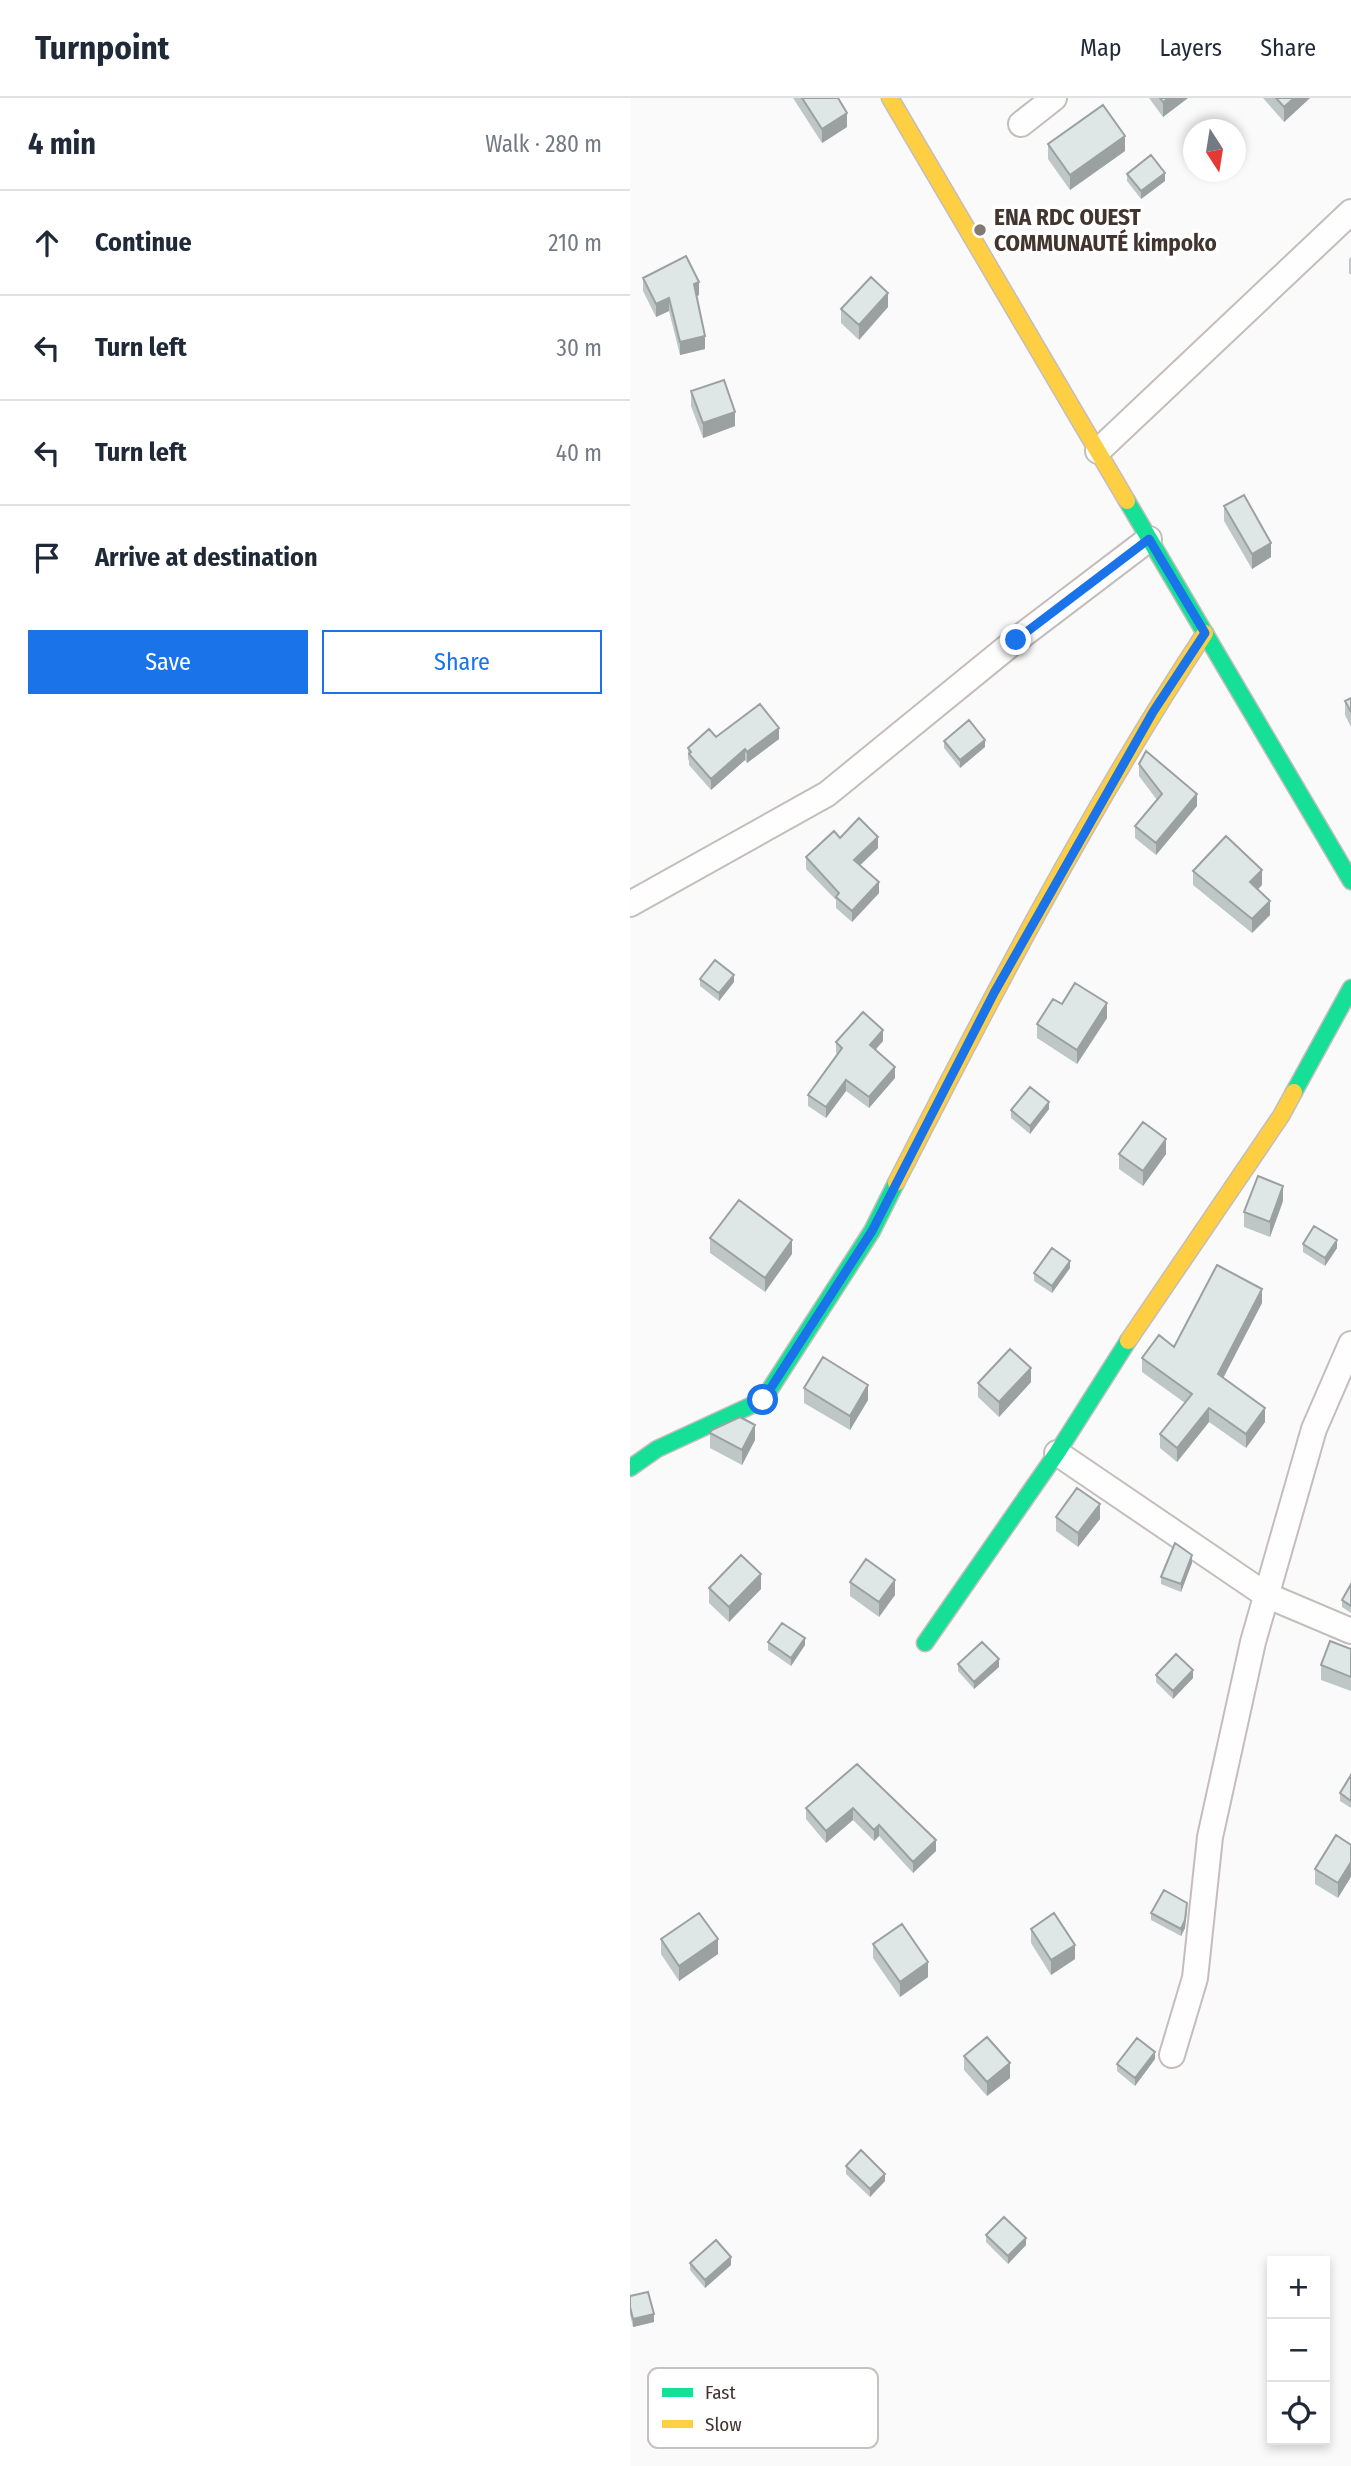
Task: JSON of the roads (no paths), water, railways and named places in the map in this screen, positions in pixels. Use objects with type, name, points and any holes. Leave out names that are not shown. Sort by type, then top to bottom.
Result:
[{"type":"street","points":[[890,98],[1351,881]]},
{"type":"street","points":[[1021,124],[1054,98]]},
{"type":"street","points":[[1098,451],[1351,212]]},
{"type":"street","points":[[630,904],[827,794],[1016,640],[1149,539]]},
{"type":"street","points":[[630,1468],[656,1448],[763,1400],[872,1231],[994,993],[1153,712],[1205,633]]},
{"type":"street","points":[[925,1643],[1057,1453],[1138,1325],[1282,1116],[1351,988]]},
{"type":"street","points":[[1172,2055],[1195,1978],[1210,1837],[1253,1642],[1314,1429],[1351,1345]]},
{"type":"street","points":[[1057,1453],[1266,1595],[1351,1630]]},
{"type":"place","name":"ENA RDC OUEST COMMUNAUTÉ kimpoko","points":[[980,230]]}]
